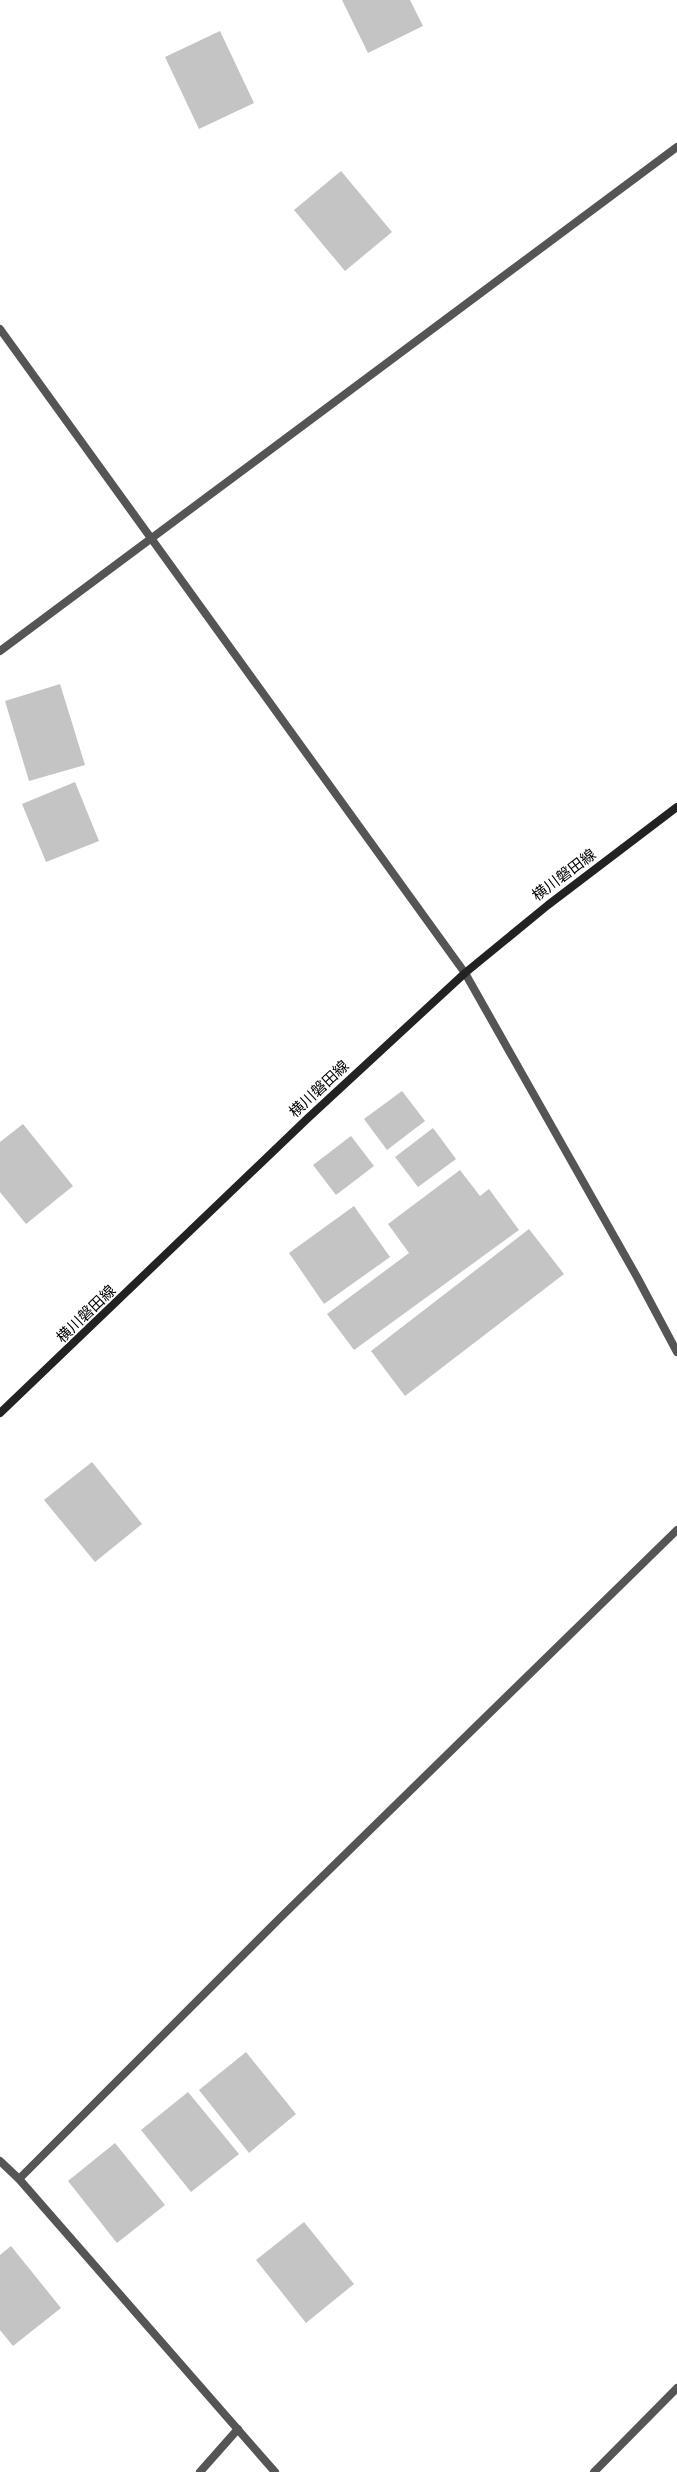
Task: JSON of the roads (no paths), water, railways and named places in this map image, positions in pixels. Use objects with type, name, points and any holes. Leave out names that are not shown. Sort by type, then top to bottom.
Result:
[{"type":"main road","name":"横川磐田線","points":[[0,1414],[308,1118],[465,973],[548,905],[677,807]]},
{"type":"street","points":[[0,651],[153,539],[677,146]]},
{"type":"street","points":[[0,329],[465,973],[637,1277],[677,1352]]},
{"type":"street","points":[[19,2180],[282,1916],[677,1530]]},
{"type":"street","points":[[0,2161],[19,2180],[275,2472]]},
{"type":"street","points":[[594,2472],[677,2388]]},
{"type":"street","points":[[200,2472],[238,2429]]}]
